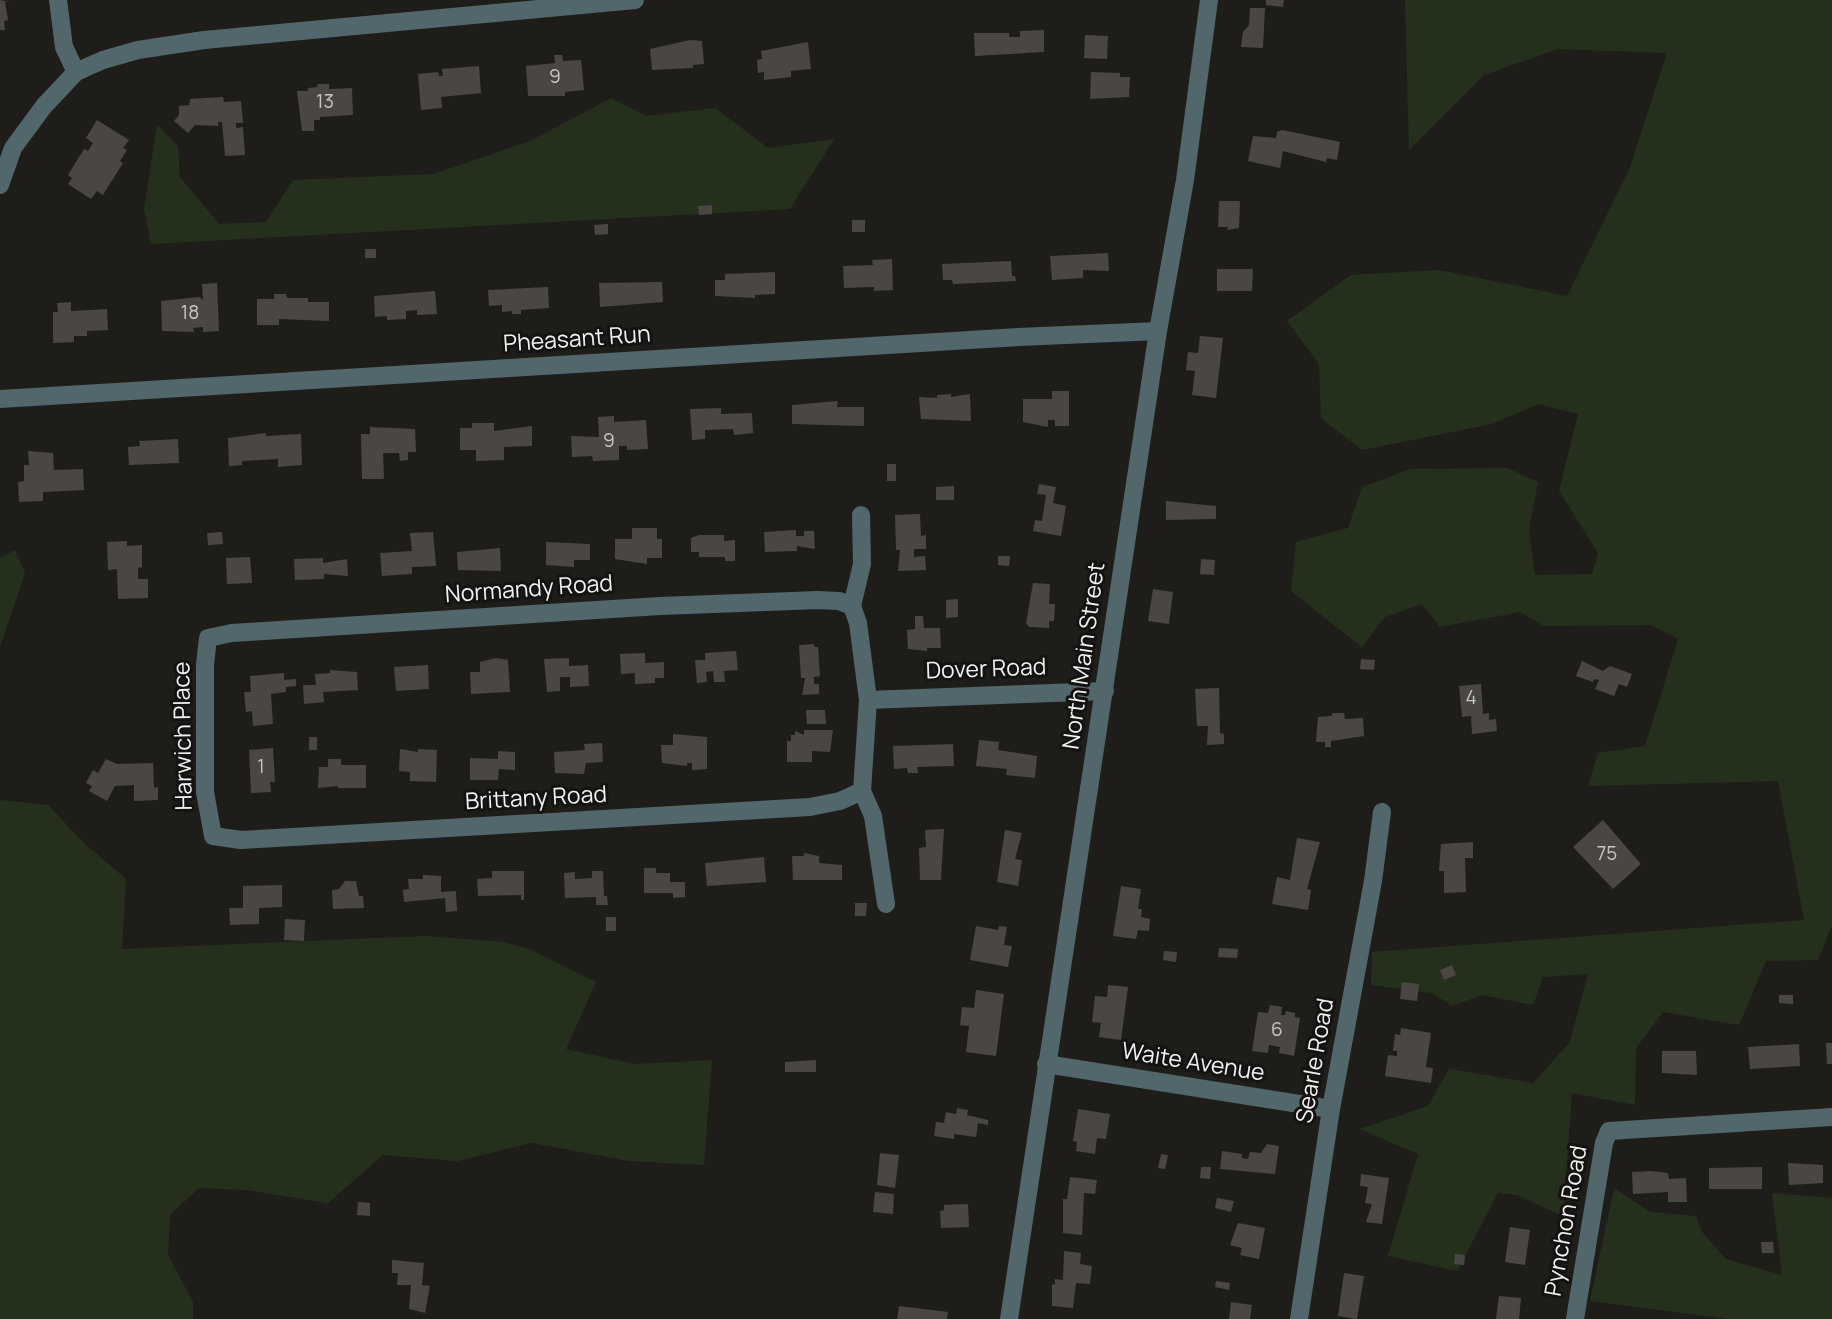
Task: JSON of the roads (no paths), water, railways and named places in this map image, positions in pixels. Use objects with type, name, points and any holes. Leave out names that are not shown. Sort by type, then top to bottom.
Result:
[{"type":"street","points":[[58,0],[64,47],[76,72]]},
{"type":"street","points":[[0,185],[13,148],[44,106],[76,72],[103,60],[138,50],[204,40],[635,0]]},
{"type":"street","name":"North Main Street","points":[[1009,1319],[1158,331],[1185,180],[1209,0]]},
{"type":"street","name":"Pheasant Run","points":[[0,398],[1158,331]]},
{"type":"street","points":[[861,515],[862,564],[852,606],[856,613],[868,700],[862,791],[873,816],[886,904]]},
{"type":"street","name":"Normandy Road","points":[[208,638],[232,633],[660,606],[818,600],[839,601],[852,606]]},
{"type":"street","name":"Harwich Place","points":[[208,638],[205,665],[205,792],[212,834]]},
{"type":"street","name":"Dover Road","points":[[868,700],[1105,691]]},
{"type":"street","name":"Brittany Road","points":[[212,834],[222,839],[280,839],[645,819],[810,807],[840,801],[862,791]]},
{"type":"street","name":"Searle Road","points":[[1299,1319],[1331,1110],[1373,881],[1382,812]]},
{"type":"street","name":"Waite Avenue","points":[[1046,1064],[1331,1110]]},
{"type":"street","name":"Pynchon Road","points":[[1575,1319],[1604,1143],[1609,1131],[1832,1117]]}]
